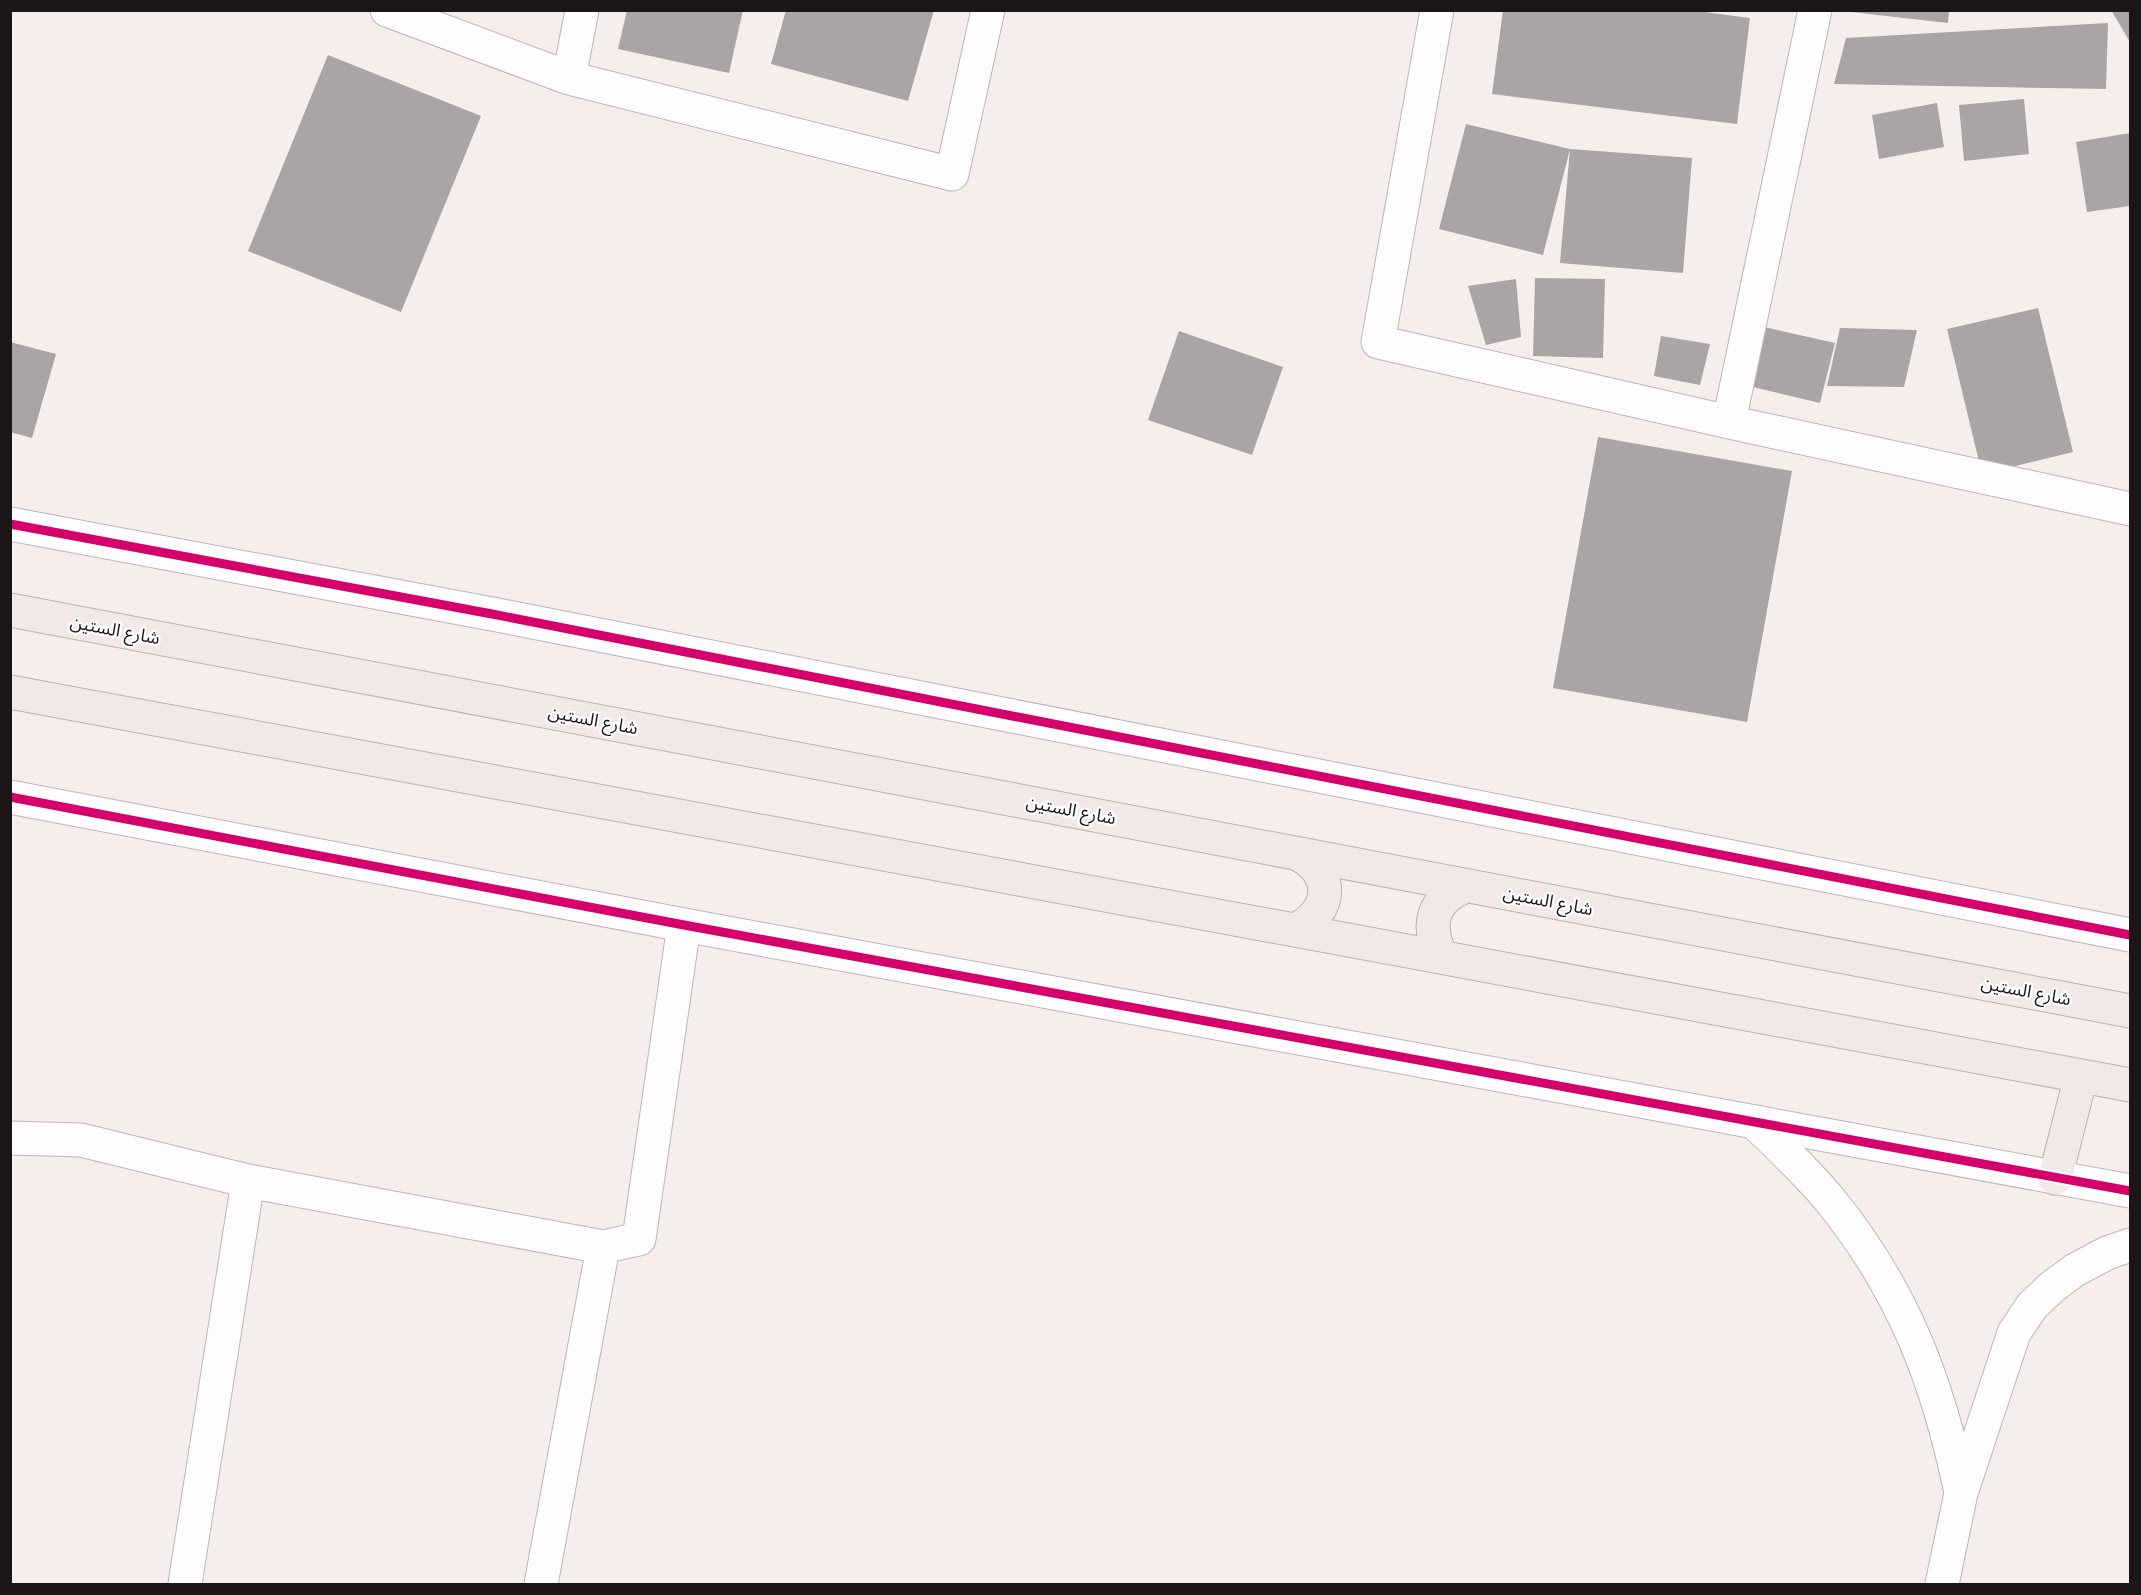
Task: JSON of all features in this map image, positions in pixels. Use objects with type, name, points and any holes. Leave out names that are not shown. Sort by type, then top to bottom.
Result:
[{"type":"highway","name":"شارع الستين","points":[[10,610],[2130,1011]]},
{"type":"highway","points":[[10,692],[2130,1085]]},
{"type":"highway","points":[[1295,930],[1309,923],[1318,913],[1324,899],[1324,884],[1319,871],[1309,859],[1296,853]]},
{"type":"highway","points":[[1442,957],[1432,934],[1433,920],[1445,898],[1455,890],[1467,886]]},
{"type":"highway","points":[[2055,1178],[2081,1076]]},
{"type":"street","points":[[387,10],[569,78],[952,174],[988,10]]},
{"type":"street","points":[[569,78],[582,10]]},
{"type":"street","points":[[1437,10],[1378,342],[1729,422],[2130,509]]},
{"type":"street","points":[[1729,422],[1815,10]]},
{"type":"street","points":[[10,524],[527,620],[2130,935]]},
{"type":"street","points":[[10,796],[684,925],[2130,1191]]},
{"type":"street","points":[[10,1138],[81,1140],[248,1180],[603,1247],[639,1239],[684,925]]},
{"type":"street","points":[[1754,1122],[1793,1159],[1830,1200],[1862,1243],[1891,1289],[1915,1337],[1935,1387],[1950,1439],[1961,1493]]},
{"type":"street","points":[[185,1584],[248,1180]]},
{"type":"street","points":[[1942,1584],[1961,1493],[2014,1333],[2032,1306],[2052,1287],[2075,1270],[2107,1253],[2130,1245]]},
{"type":"street","points":[[541,1584],[603,1247]]},
{"type":"building","points":[[627,10],[743,10],[729,73],[618,49]]},
{"type":"building","points":[[786,10],[934,10],[908,101],[771,64]]},
{"type":"building","points":[[1503,10],[1690,10],[1750,18],[1737,124],[1492,94]]},
{"type":"building","points":[[1851,10],[1949,10],[1948,23],[1851,12]]},
{"type":"building","points":[[2111,10],[2130,10],[2130,42]]},
{"type":"building","points":[[2108,23],[2106,89],[1834,84],[1846,38]]},
{"type":"building","points":[[328,55],[481,116],[401,312],[248,251]]},
{"type":"building","points":[[2024,99],[2029,154],[1964,161],[1959,105]]},
{"type":"building","points":[[1937,103],[1944,147],[1879,159],[1872,115]]},
{"type":"building","points":[[1466,124],[1570,149],[1543,255],[1439,229]]},
{"type":"building","points":[[2130,133],[2130,206],[2087,212],[2076,142]]},
{"type":"building","points":[[1570,149],[1692,158],[1683,273],[1560,263]]},
{"type":"building","points":[[1535,278],[1605,279],[1603,358],[1533,356]]},
{"type":"building","points":[[1516,279],[1521,337],[1486,345],[1468,286]]},
{"type":"building","points":[[2038,308],[2073,452],[1982,474],[1947,329]]},
{"type":"building","points":[[1764,327],[1835,343],[1820,403],[1749,386]]},
{"type":"building","points":[[1840,328],[1917,330],[1904,387],[1827,386]]},
{"type":"building","points":[[1179,331],[1283,367],[1252,455],[1148,420]]},
{"type":"building","points":[[1661,336],[1710,344],[1700,385],[1654,376]]},
{"type":"building","points":[[10,342],[56,354],[32,438],[10,432]]},
{"type":"building","points":[[1598,437],[1792,471],[1747,722],[1553,688]]},
{"type":"cycle path","points":[[10,524],[492,614],[2130,935]]},
{"type":"cycle path","points":[[10,797],[684,925],[2130,1191]]}]
